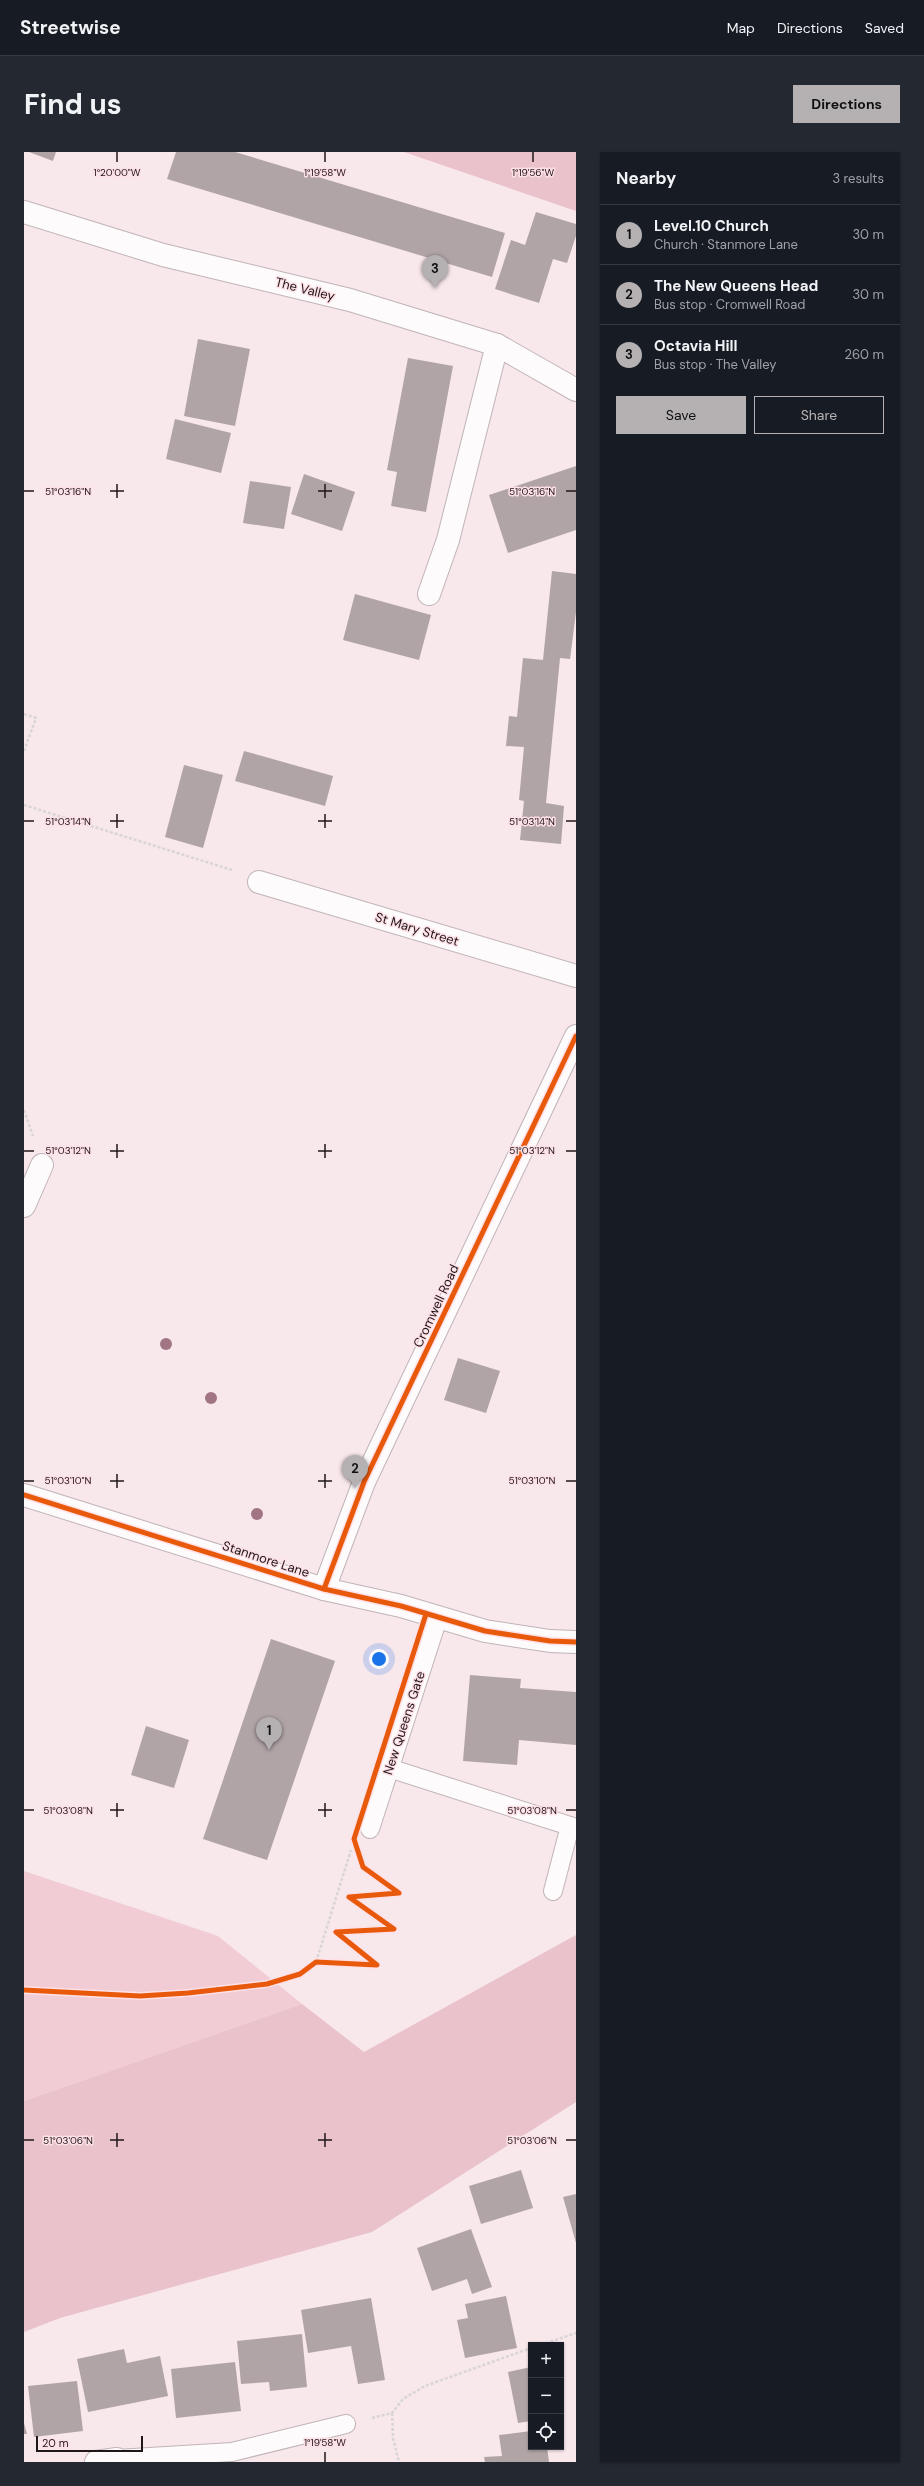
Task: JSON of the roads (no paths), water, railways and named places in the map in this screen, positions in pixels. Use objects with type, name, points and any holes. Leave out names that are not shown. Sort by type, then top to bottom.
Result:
[{"type":"street","name":"The Valley","points":[[24,212],[164,255],[350,300],[498,345],[574,384]]},
{"type":"street","points":[[429,594],[448,540],[498,345]]},
{"type":"street","name":"St Mary Street","points":[[259,882],[576,976]]},
{"type":"street","name":"Cromwell Road","points":[[324,1589],[364,1482],[576,1036]]},
{"type":"street","points":[[24,1206],[42,1165]]},
{"type":"street","name":"Stanmore Lane","points":[[24,1495],[324,1589],[401,1606],[485,1631],[550,1641],[576,1642]]},
{"type":"lane","name":"New Queens Gate","points":[[370,1829],[438,1618]]},
{"type":"lane","points":[[389,1768],[573,1827],[553,1891]]},
{"type":"lane","points":[[106,2461],[232,2452],[346,2424]]},
{"type":"place","name":"Octavia Hill","points":[[435,288]]},
{"type":"place","name":"The New Queens Head","points":[[355,1488]]},
{"type":"place","name":"Level.10 Church","points":[[269,1750]]}]
